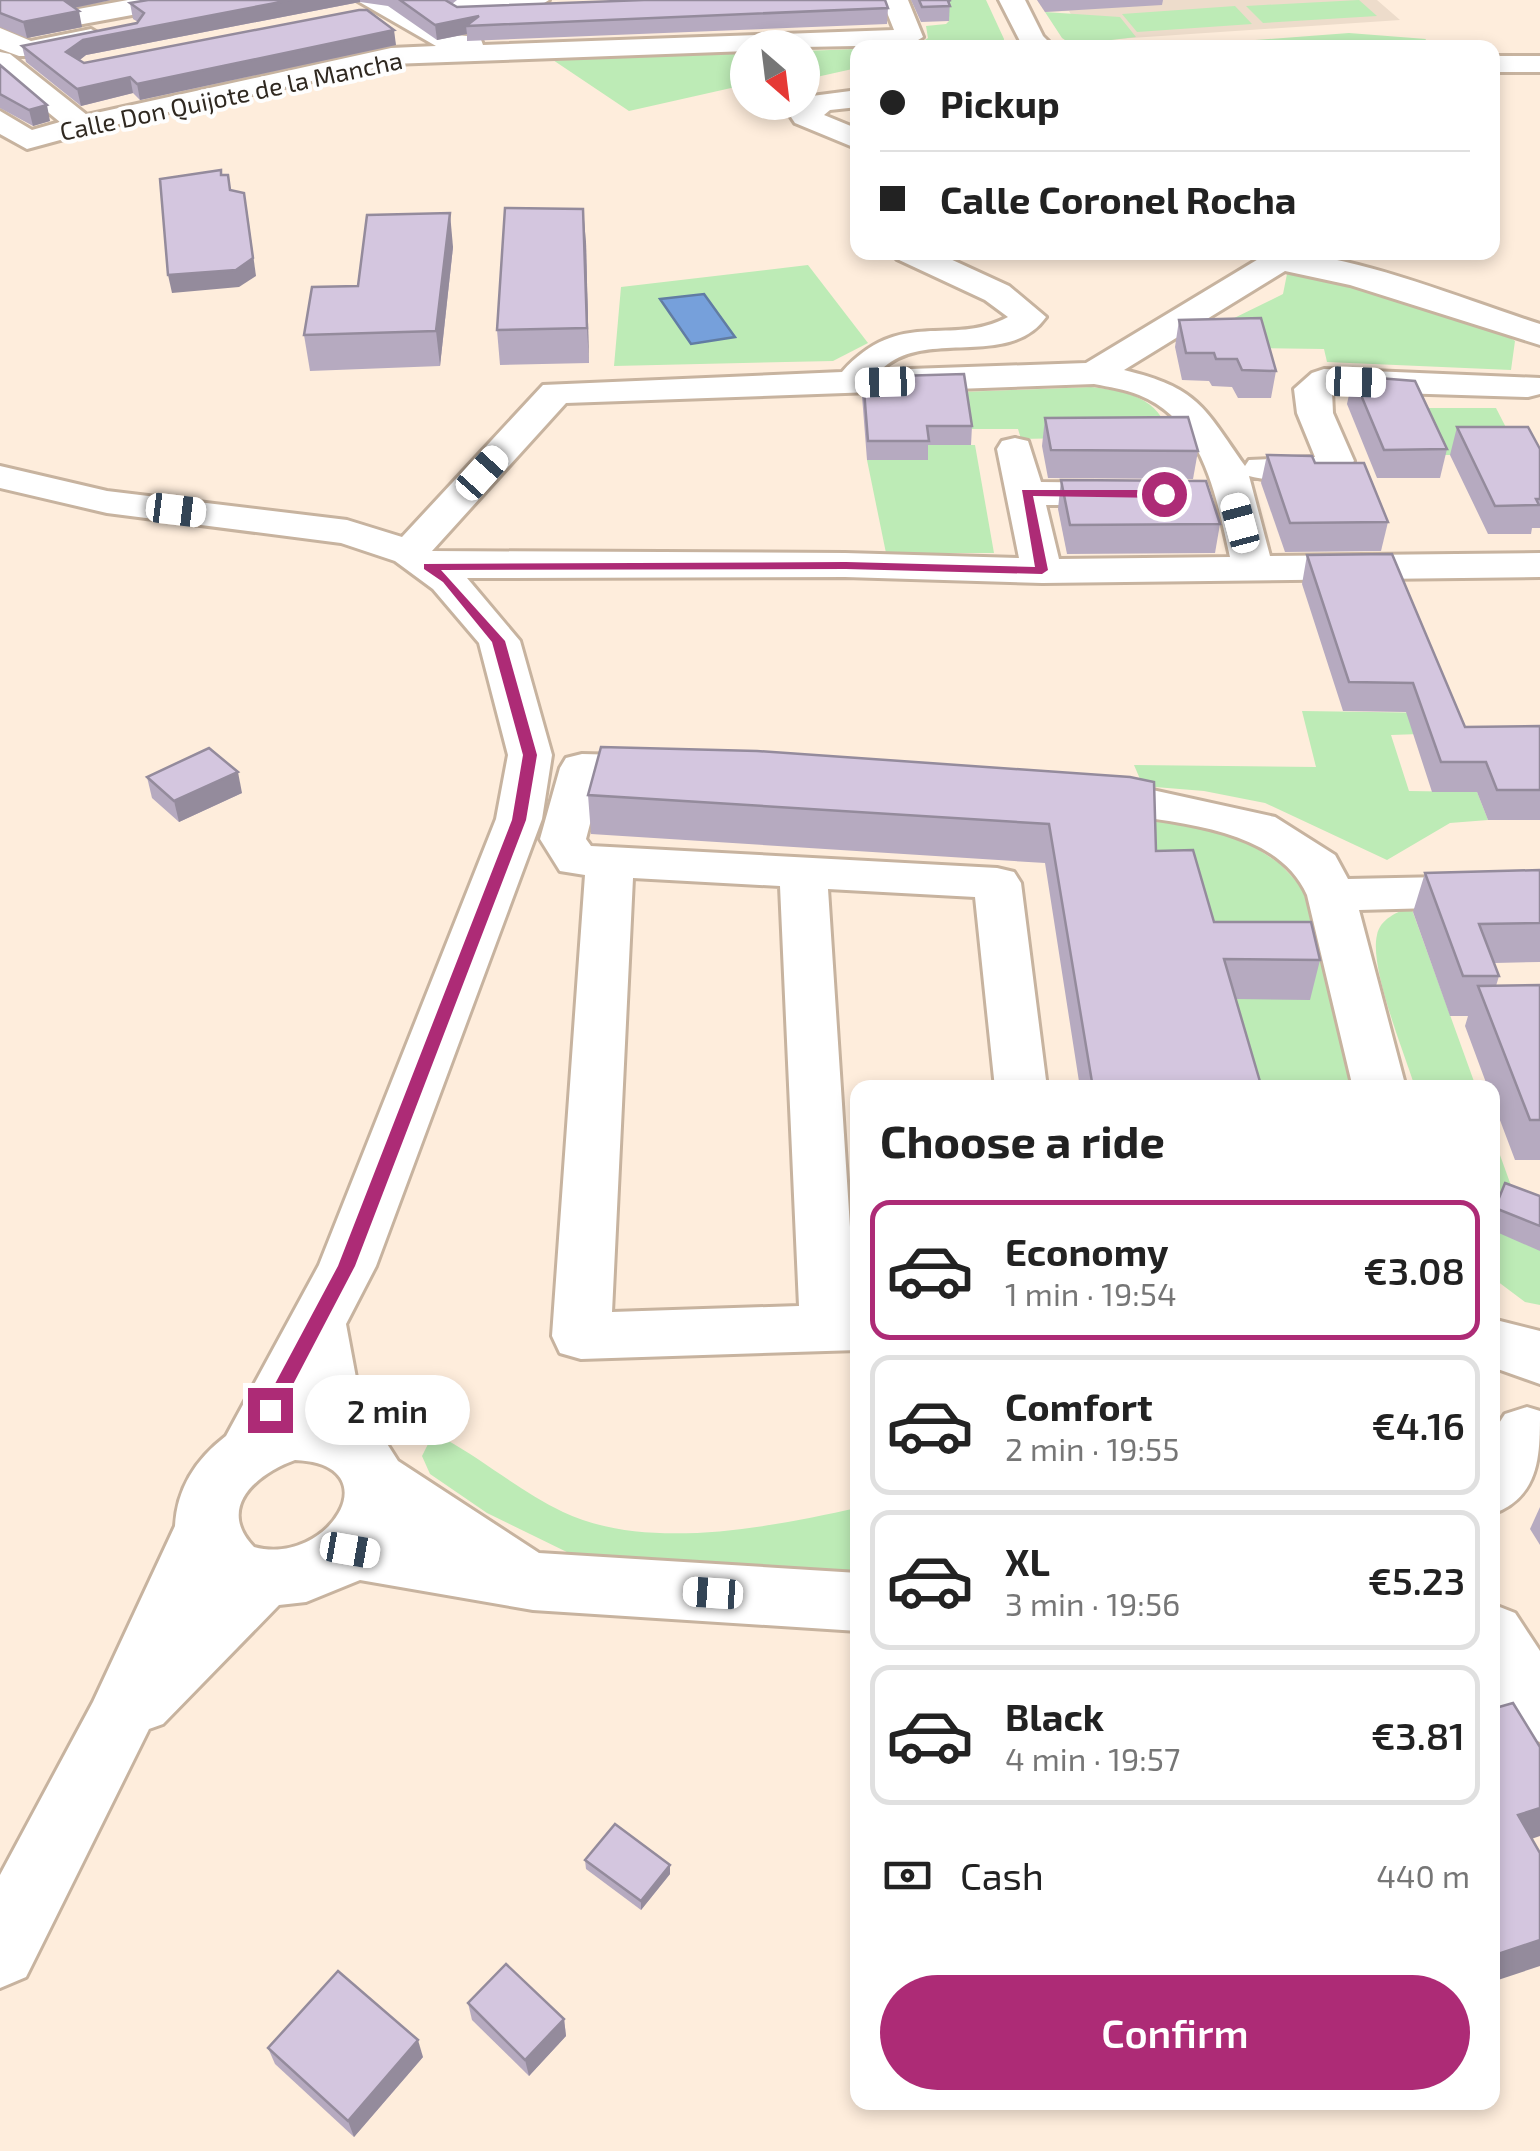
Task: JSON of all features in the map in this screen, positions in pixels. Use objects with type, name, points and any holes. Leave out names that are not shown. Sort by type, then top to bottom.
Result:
[{"type":"street","points":[[0,23],[101,0]]},
{"type":"street","points":[[369,0],[450,43],[476,42],[501,34]]},
{"type":"street","name":"Calle Don Quijote de la Mancha","points":[[820,31],[844,27],[910,37],[896,0]]},
{"type":"street","points":[[1012,0],[1030,40]]},
{"type":"street","points":[[445,4],[528,50]]},
{"type":"street","points":[[445,4],[545,4]]},
{"type":"street","points":[[0,35],[8,44],[24,50],[180,9]]},
{"type":"street","points":[[737,14],[740,30]]},
{"type":"street","points":[[344,17],[377,15],[432,54]]},
{"type":"street","points":[[642,18],[646,45]]},
{"type":"street","name":"Calle Don Quijote de la Mancha","points":[[0,120],[27,140],[136,110],[391,56],[730,42]]},
{"type":"street","points":[[304,50],[328,70]]},
{"type":"street","points":[[2,62],[74,54],[87,66]]},
{"type":"street","points":[[2,62],[82,125]]},
{"type":"street","points":[[1500,64],[1540,64]]},
{"type":"street","points":[[211,68],[234,89]]},
{"type":"street","points":[[112,88],[136,110]]},
{"type":"street","points":[[850,99],[822,102],[805,117],[850,137]]},
{"type":"street","points":[[850,383],[879,353],[938,336],[999,332],[1022,326],[1029,317],[998,293],[926,260]]},
{"type":"street","points":[[1026,492],[1204,488],[1322,468],[1334,461],[1315,414],[1312,389],[1324,380],[1534,392],[1535,333],[1358,277],[1279,260],[1248,284],[1094,373]]},
{"type":"street","points":[[419,559],[556,393],[1094,373],[1151,387],[1182,404],[1204,488],[1253,568]]},
{"type":"street","points":[[1015,449],[1042,570]]},
{"type":"street","points":[[0,476],[107,502],[347,532],[419,559],[447,580],[499,641],[530,755],[519,820],[346,1266],[250,1449]]},
{"type":"street","points":[[419,559],[1042,570],[1540,565]]},
{"type":"street","points":[[710,770],[582,768],[563,839],[576,860],[803,875],[997,882],[1020,1080]]},
{"type":"street","points":[[1049,792],[1125,798],[1259,827],[1318,866],[1330,895],[1378,1080]]},
{"type":"street","points":[[610,862],[581,1336],[843,1328],[803,875]]},
{"type":"street","points":[[1330,895],[1540,890]]},
{"type":"street","points":[[316,1323],[356,1460],[375,1503],[367,1528],[350,1550],[310,1574],[263,1578],[242,1572],[224,1561],[212,1547],[205,1529],[205,1507],[212,1486],[227,1467],[250,1449],[294,1435],[356,1460],[533,1581]]},
{"type":"street","points":[[1500,1471],[1520,1429]]},
{"type":"street","points":[[0,1951],[117,1724],[205,1529]]},
{"type":"street","points":[[350,1550],[533,1581],[850,1601]]},
{"type":"street","points":[[117,1724],[263,1578]]},
{"type":"street","points":[[1500,1647],[1540,1710]]},
{"type":"shaded area","points":[[1037,0],[1377,0],[1400,20],[1086,40],[1069,11],[1045,12]]},
{"type":"green space","points":[[939,0],[986,0],[1004,40],[925,40],[926,26],[949,21]]},
{"type":"green space","points":[[1359,0],[1377,16],[1263,23],[1246,6]]},
{"type":"green space","points":[[1235,6],[1252,24],[1137,32],[1122,14]]},
{"type":"green space","points":[[1045,12],[1120,17],[1136,37],[1111,40],[1062,38]]},
{"type":"green space","points":[[1349,33],[1425,40],[1255,40]]},
{"type":"green space","points":[[850,49],[850,70],[820,76],[820,50]]},
{"type":"green space","points":[[730,53],[730,88],[629,111],[550,58]]},
{"type":"green space","points":[[808,265],[868,343],[833,361],[614,366],[621,287]]},
{"type":"green space","points":[[1287,274],[1406,296],[1464,314],[1515,341],[1511,370],[1327,362],[1324,349],[1175,347],[1283,294]]},
{"type":"green space","points":[[1091,387],[1129,394],[1150,404],[1165,423],[1169,436],[1021,439],[1018,429],[968,429],[962,392]]},
{"type":"green space","points":[[1409,408],[1496,408],[1520,455],[1430,455]]},
{"type":"green space","points":[[926,445],[975,445],[994,553],[886,553],[867,460],[927,460]]},
{"type":"green space","points":[[1302,711],[1439,713],[1448,733],[1391,735],[1409,791],[1477,792],[1488,820],[1450,823],[1387,860],[1265,803],[1204,791],[1143,786],[1134,765],[1316,767]]},
{"type":"green space","points":[[1147,815],[1242,839],[1279,863],[1320,906],[1357,1080],[1238,1080],[1149,870]]},
{"type":"green space","points":[[1411,907],[1473,1080],[1413,1080],[1383,988],[1376,949],[1382,925]]},
{"type":"green space","points":[[1500,1155],[1530,1238],[1540,1251],[1540,1305],[1525,1302],[1500,1283]]},
{"type":"green space","points":[[445,1439],[563,1512],[632,1531],[709,1532],[850,1509],[850,1587],[575,1556],[487,1513],[430,1474],[422,1456],[428,1444]]},
{"type":"water","points":[[704,294],[735,337],[691,344],[660,299]]},
{"type":"building","points":[[0,0],[66,0],[79,11],[23,22],[0,13]]},
{"type":"building","points":[[291,0],[83,40],[66,52],[84,63],[359,10],[367,10],[394,30],[137,84],[130,77],[77,89],[22,46],[137,23],[144,13],[130,3]]},
{"type":"building","points":[[400,0],[445,0],[457,7],[644,0],[885,0],[888,8],[466,26],[479,16],[435,25]]},
{"type":"building","points":[[919,0],[951,0],[950,6],[922,7]]},
{"type":"building","points":[[0,65],[47,105],[29,110],[0,94]]},
{"type":"building","points":[[221,170],[221,175],[228,175],[230,190],[244,193],[253,258],[236,270],[168,275],[160,179]]},
{"type":"building","points":[[505,208],[583,209],[587,328],[497,330]]},
{"type":"building","points":[[450,213],[436,331],[304,335],[312,287],[358,286],[367,215]]},
{"type":"building","points":[[1261,318],[1276,371],[1242,370],[1237,359],[1216,359],[1214,353],[1186,353],[1179,320]]},
{"type":"building","points":[[964,374],[972,426],[927,426],[929,441],[868,441],[863,377]]},
{"type":"building","points":[[1353,376],[1415,381],[1447,449],[1384,450]]},
{"type":"building","points":[[1188,417],[1198,451],[1051,450],[1045,418]]},
{"type":"building","points":[[1457,427],[1528,427],[1540,449],[1540,499],[1536,499],[1539,505],[1495,506]]},
{"type":"building","points":[[1267,455],[1312,456],[1315,463],[1364,463],[1388,522],[1290,523]]},
{"type":"building","points":[[1061,480],[1206,481],[1220,524],[1070,525]]},
{"type":"building","points":[[1392,554],[1465,727],[1540,726],[1540,790],[1497,790],[1486,762],[1441,762],[1413,683],[1349,682],[1307,555]]},
{"type":"building","points":[[601,747],[757,751],[1130,777],[1154,782],[1156,851],[1193,850],[1214,922],[1311,922],[1320,960],[1224,959],[1260,1080],[1092,1080],[1049,824],[588,795]]},
{"type":"building","points":[[209,748],[238,772],[174,801],[147,777]]},
{"type":"building","points":[[1540,870],[1540,923],[1479,924],[1499,976],[1463,976],[1425,873]]},
{"type":"building","points":[[1540,985],[1540,1120],[1530,1120],[1478,986]]},
{"type":"building","points":[[1505,1183],[1540,1196],[1540,1226],[1500,1210]]},
{"type":"building","points":[[1513,1703],[1540,1747],[1540,1808],[1518,1815],[1540,1853],[1540,1940],[1500,1953],[1500,1707]]},
{"type":"building","points":[[615,1824],[670,1865],[641,1901],[585,1860]]},
{"type":"building","points":[[506,1964],[564,2019],[525,2060],[468,2003]]},
{"type":"building","points":[[338,1971],[418,2040],[348,2121],[268,2048]]},
{"type":"route","points":[[270,1410],[346,1266],[519,820],[530,755],[499,641],[447,580],[428,566],[846,565],[1042,570],[1026,492],[1164,494]]}]
